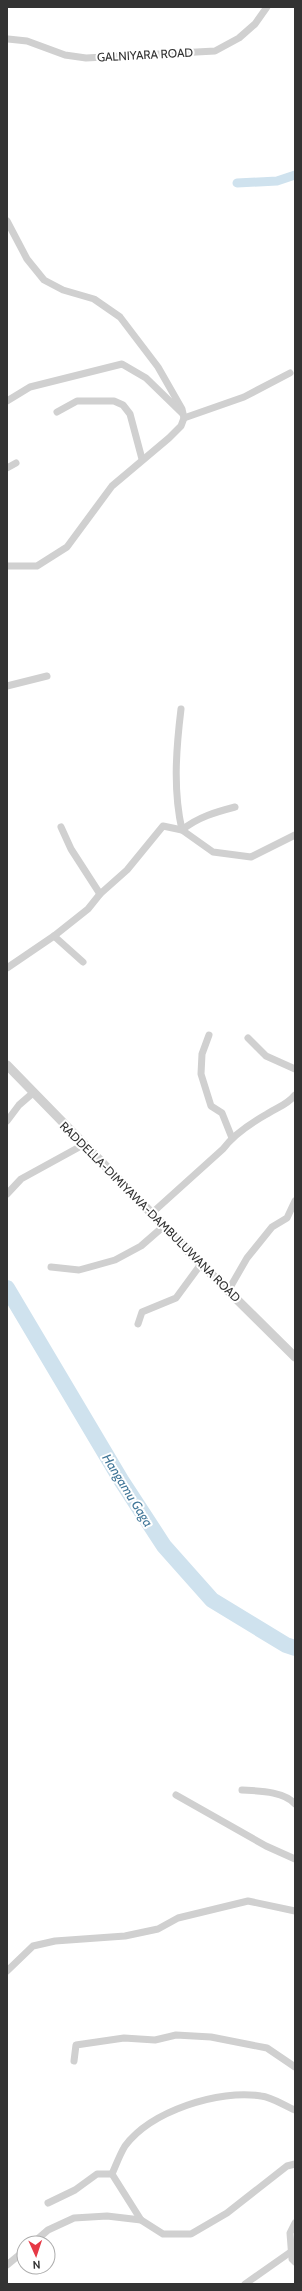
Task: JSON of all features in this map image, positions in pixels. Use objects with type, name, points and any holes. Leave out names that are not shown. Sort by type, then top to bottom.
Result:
[{"type":"street","name":"GALNIYARA ROAD","points":[[7,38],[26,41],[65,55],[86,58],[215,51],[239,38],[255,24],[267,7]]},
{"type":"street","points":[[7,221],[27,259],[44,280],[63,290],[94,299],[120,317],[158,367],[184,416],[181,426],[169,438],[142,459],[112,486],[67,547],[37,566],[7,566]]},
{"type":"street","points":[[7,401],[30,387],[122,364],[146,378],[184,416]]},
{"type":"street","points":[[184,416],[244,397],[290,373]]},
{"type":"street","points":[[57,412],[77,401],[114,401],[123,405],[130,414],[142,459]]},
{"type":"street","points":[[7,468],[16,463]]},
{"type":"street","points":[[7,686],[48,676]]},
{"type":"street","points":[[181,709],[176,751],[178,809],[182,830]]},
{"type":"street","points":[[182,830],[191,823],[209,814],[236,807]]},
{"type":"street","points":[[7,968],[54,936],[88,909],[100,894],[127,870],[163,826],[182,830],[213,852],[251,857],[295,834]]},
{"type":"street","points":[[60,827],[71,849],[100,894]]},
{"type":"street","points":[[54,936],[83,962]]},
{"type":"street","points":[[209,1035],[202,1054],[201,1074],[211,1106],[222,1113],[232,1138]]},
{"type":"street","points":[[248,1038],[266,1056],[295,1069]]},
{"type":"street","name":"RADDELLA-DIMIYAWA-DAMBULUWANA ROAD","points":[[7,1065],[200,1264],[293,1353]]},
{"type":"street","points":[[7,1121],[19,1105],[34,1092]]},
{"type":"street","points":[[152,1214],[223,1149],[232,1138],[266,1114],[288,1103],[295,1095]]},
{"type":"street","points":[[7,1194],[21,1179],[83,1145]]},
{"type":"street","points":[[228,1291],[247,1258],[272,1227],[287,1218],[295,1201]]},
{"type":"street","points":[[51,1267],[79,1270],[115,1260],[141,1246],[164,1226]]},
{"type":"street","points":[[138,1324],[142,1312],[176,1298],[200,1264]]},
{"type":"street","points":[[242,1790],[261,1791],[290,1799],[295,1804]]},
{"type":"street","points":[[176,1794],[266,1846],[295,1859]]},
{"type":"street","points":[[7,1971],[33,1946],[55,1941],[125,1936],[158,1929],[178,1918],[248,1901],[295,1911]]},
{"type":"street","points":[[74,2061],[76,2045],[124,2038],[155,2040],[176,2035],[211,2037],[267,2048],[295,2067]]},
{"type":"street","points":[[112,2174],[125,2146],[141,2129],[166,2113],[202,2101],[238,2096],[262,2096],[295,2110]]},
{"type":"street","points":[[42,2235],[48,2230],[74,2218],[107,2216],[140,2220],[163,2234],[191,2234],[227,2213],[287,2166],[295,2164]]},
{"type":"street","points":[[48,2203],[75,2190],[97,2174],[112,2174]]},
{"type":"street","points":[[112,2174],[140,2220]]},
{"type":"street","points":[[295,2223],[290,2233],[292,2259],[295,2262]]},
{"type":"street","points":[[245,2284],[292,2251]]},
{"type":"street","points":[[7,2265],[16,2258]]},
{"type":"waterway","points":[[237,183],[277,181],[295,175]]},
{"type":"waterway","name":"Hangamu Gaga","points":[[7,1288],[121,1480],[164,1546],[212,1600],[286,1645],[295,1648]]}]
